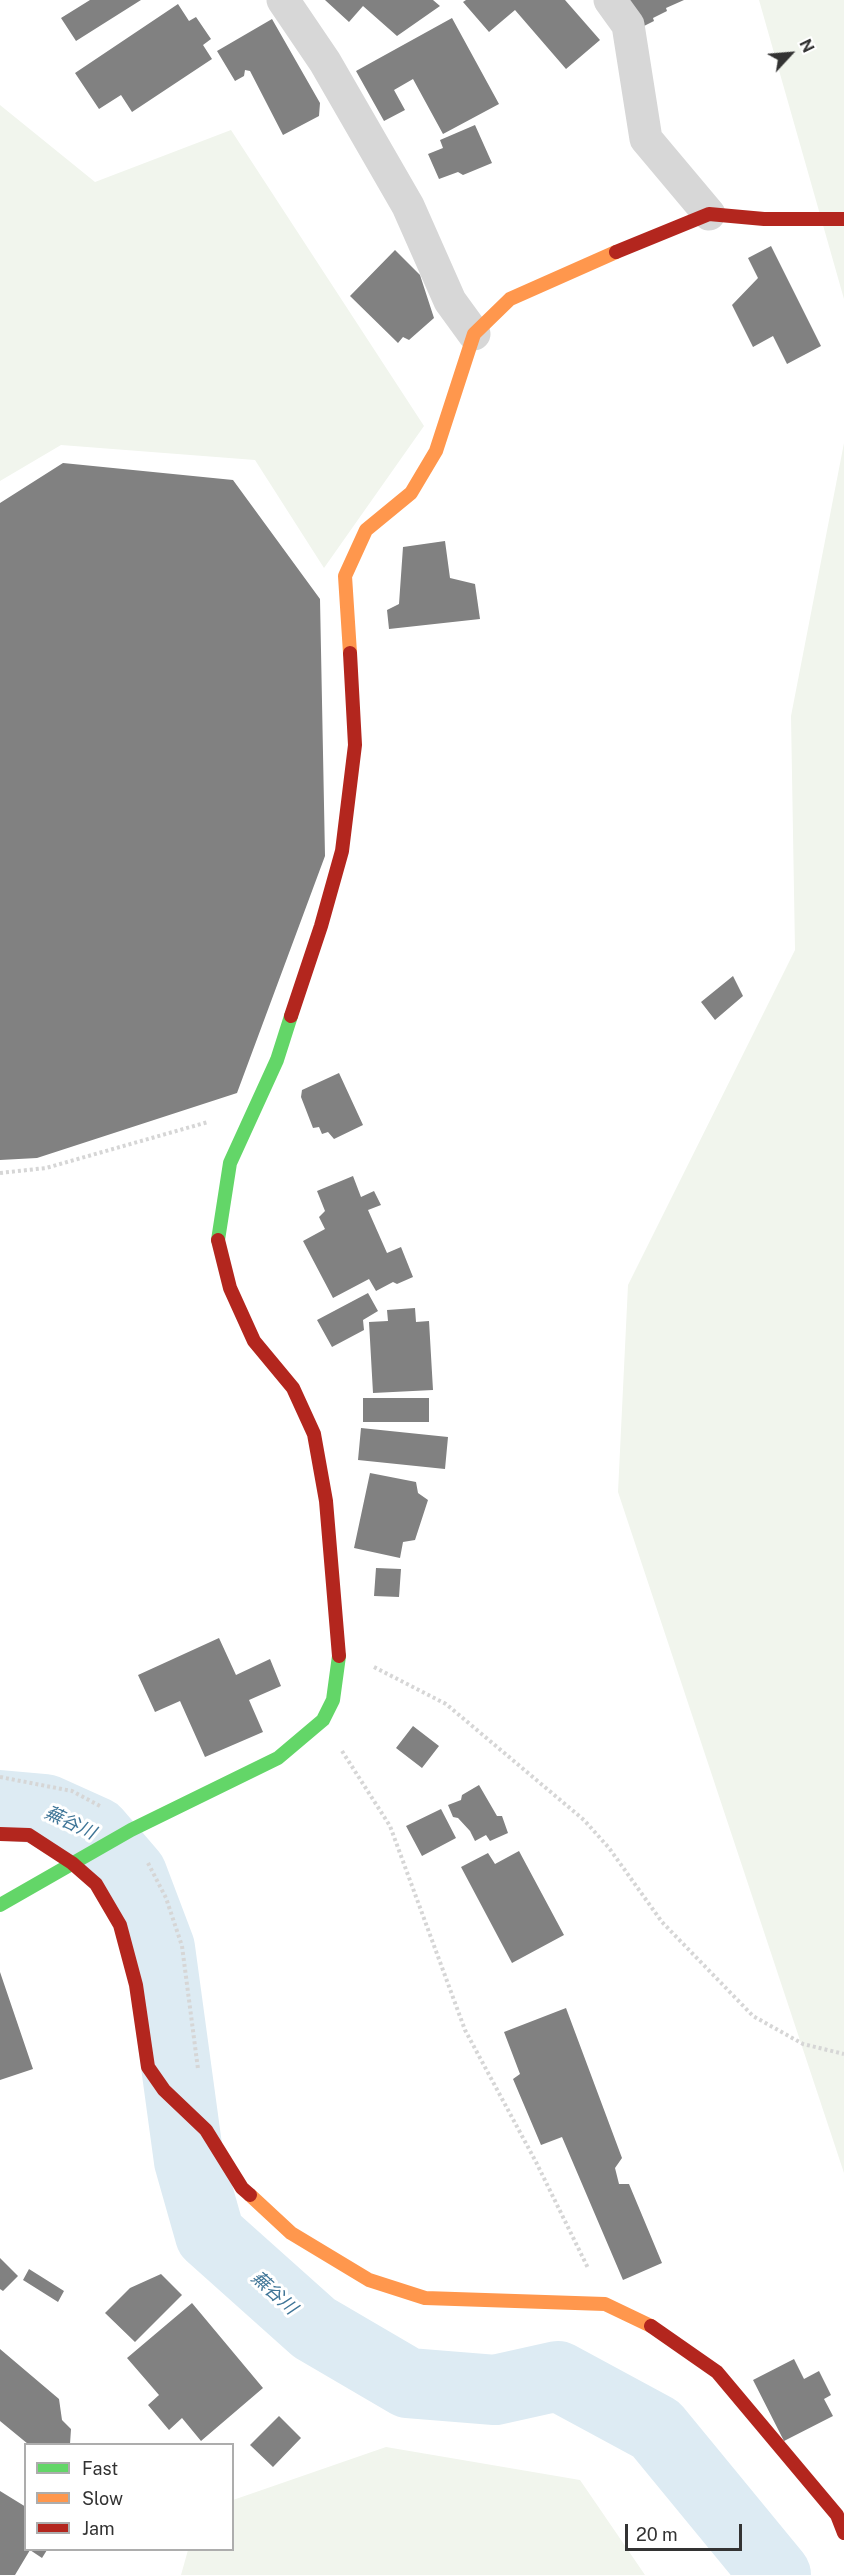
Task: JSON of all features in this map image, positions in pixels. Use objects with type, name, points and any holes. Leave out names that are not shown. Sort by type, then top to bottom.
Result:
[{"type":"street","points":[[283,0],[326,62],[408,206],[450,301],[474,334]]},
{"type":"street","points":[[610,0],[628,26],[646,139],[709,214]]},
{"type":"street","points":[[0,1905],[126,1833],[278,1758],[323,1720],[333,1700],[340,1650],[326,1501],[314,1434],[293,1388],[254,1341],[230,1288],[218,1238],[230,1163],[277,1060],[321,926],[342,851],[355,745],[345,576],[366,530],[411,494],[436,451],[474,334],[510,299],[578,267],[709,214],[764,219],[844,219]]},
{"type":"street","points":[[0,1834],[29,1835],[72,1863],[96,1884],[120,1925],[136,1985],[148,2067],[164,2090],[206,2130],[242,2188],[291,2233],[369,2280],[425,2298],[605,2304],[651,2326],[717,2372],[837,2515],[844,2533]]},
{"type":"path","points":[[0,1173],[46,1168],[165,1136],[255,1107]]},
{"type":"path","points":[[340,1650],[446,1704],[584,1820],[609,1848],[662,1922],[753,2016],[803,2044],[844,2054]]},
{"type":"path","points":[[323,1720],[390,1826],[465,2030],[536,2162],[605,2304]]},
{"type":"path","points":[[0,1777],[72,1791],[118,1816],[166,1898],[182,1946],[198,2072]]},
{"type":"shaded area","points":[[759,0],[844,0],[844,299]]},
{"type":"shaded area","points":[[0,105],[95,182],[231,130],[424,426],[324,568],[255,460],[61,445],[0,481]]},
{"type":"shaded area","points":[[844,443],[844,2173],[618,1492],[628,1285],[795,950],[791,716]]},
{"type":"shaded area","points":[[386,2447],[580,2480],[645,2575],[181,2575],[188,2551],[234,2551],[234,2500]]},
{"type":"building","points":[[90,0],[141,0],[76,41],[61,18]]},
{"type":"building","points":[[325,0],[433,0],[440,6],[397,36],[363,6],[349,22]]},
{"type":"building","points":[[466,0],[565,0],[600,40],[566,69],[515,10],[489,32],[463,2]]},
{"type":"building","points":[[621,0],[684,0],[666,8],[667,11],[653,18],[654,21],[638,29]]},
{"type":"building","points":[[178,4],[189,21],[196,17],[211,39],[203,45],[212,59],[132,112],[121,95],[99,109],[75,73]]},
{"type":"building","points":[[452,18],[499,104],[443,134],[413,79],[394,90],[405,110],[384,121],[356,71]]},
{"type":"building","points":[[272,19],[320,103],[319,116],[283,135],[250,71],[245,70],[244,76],[235,81],[217,51]]},
{"type":"building","points":[[475,125],[492,163],[463,175],[458,172],[439,179],[428,154],[443,148],[440,140]]},
{"type":"building","points":[[771,246],[821,346],[787,364],[773,336],[753,347],[732,305],[758,278],[748,258]]},
{"type":"building","points":[[395,250],[420,275],[434,318],[409,340],[403,337],[398,343],[350,296]]},
{"type":"building","points":[[63,463],[233,480],[320,599],[325,856],[237,1093],[37,1158],[0,1160],[0,503]]},
{"type":"building","points":[[445,541],[450,578],[475,584],[480,619],[389,629],[387,610],[399,604],[403,547]]},
{"type":"building","points":[[733,976],[743,996],[715,1020],[701,1002]]},
{"type":"building","points":[[339,1073],[363,1125],[334,1139],[328,1132],[322,1134],[319,1127],[313,1128],[301,1097],[302,1090]]},
{"type":"building","points":[[353,1176],[361,1197],[374,1191],[381,1205],[368,1210],[387,1253],[401,1247],[413,1277],[397,1284],[393,1282],[376,1291],[369,1279],[333,1298],[303,1241],[325,1229],[319,1217],[325,1211],[317,1191]]},
{"type":"building","points":[[368,1293],[378,1311],[363,1320],[364,1330],[332,1347],[317,1320]]},
{"type":"building","points":[[415,1308],[416,1322],[429,1321],[433,1390],[373,1393],[369,1322],[388,1321],[387,1310]]},
{"type":"building","points":[[363,1398],[429,1398],[429,1422],[363,1422]]},
{"type":"building","points":[[361,1428],[448,1437],[445,1469],[358,1460]]},
{"type":"building","points":[[370,1473],[416,1482],[418,1493],[428,1500],[415,1540],[403,1542],[400,1558],[354,1548]]},
{"type":"building","points":[[376,1568],[401,1569],[399,1597],[374,1596]]},
{"type":"building","points":[[219,1638],[236,1675],[270,1659],[281,1686],[249,1700],[263,1732],[205,1757],[180,1701],[155,1712],[138,1675]]},
{"type":"building","points":[[413,1726],[439,1746],[422,1768],[396,1748]]},
{"type":"building","points":[[479,1785],[497,1816],[502,1816],[508,1833],[490,1841],[486,1835],[475,1841],[470,1831],[458,1818],[453,1817],[448,1805],[461,1800],[462,1795]]},
{"type":"building","points":[[441,1809],[456,1838],[422,1856],[406,1826]]},
{"type":"building","points":[[519,1851],[564,1935],[512,1963],[461,1867],[488,1853],[495,1864]]},
{"type":"building","points":[[0,1972],[33,2069],[0,2080]]},
{"type":"building","points":[[566,2008],[622,2158],[615,2168],[619,2184],[629,2184],[662,2263],[623,2280],[562,2137],[541,2145],[513,2079],[520,2074],[504,2032]]},
{"type":"building","points":[[0,2258],[18,2276],[3,2291],[0,2289]]},
{"type":"building","points":[[29,2269],[64,2291],[58,2302],[23,2280]]},
{"type":"building","points":[[161,2274],[182,2295],[135,2342],[105,2313],[130,2288]]},
{"type":"building","points":[[192,2303],[263,2388],[201,2441],[182,2418],[169,2430],[148,2405],[159,2395],[127,2358]]},
{"type":"building","points":[[0,2349],[59,2399],[62,2420],[71,2429],[70,2443],[27,2443],[0,2421]]},
{"type":"building","points":[[794,2359],[804,2379],[819,2371],[831,2395],[824,2399],[833,2416],[784,2441],[753,2380]]},
{"type":"building","points":[[279,2416],[301,2438],[273,2467],[250,2445]]},
{"type":"building","points":[[0,2491],[24,2506],[24,2551],[29,2551],[15,2575],[0,2575]]},
{"type":"building","points":[[32,2551],[46,2551],[42,2558]]},
{"type":"waterway","name":"蕪谷川","points":[[0,1805],[45,1809],[96,1832],[132,1874],[160,1948],[189,2161],[210,2235],[314,2328],[408,2383],[495,2390],[558,2376],[656,2429],[776,2575]]},
{"type":"traffic: fast","points":[[218,1240],[230,1163],[277,1060],[291,1016]]},
{"type":"traffic: fast","points":[[0,1905],[131,1830],[278,1758],[323,1720],[333,1700],[339,1656]]},
{"type":"traffic: slow","points":[[350,653],[345,576],[366,530],[411,493],[436,451],[474,334],[510,299],[616,252]]},
{"type":"traffic: slow","points":[[250,2195],[291,2233],[369,2280],[425,2298],[605,2304],[651,2326]]},
{"type":"traffic: jam","points":[[616,252],[709,214],[764,219],[844,219]]},
{"type":"traffic: jam","points":[[291,1016],[321,926],[342,851],[355,745],[350,653]]},
{"type":"traffic: jam","points":[[218,1240],[230,1288],[254,1341],[293,1388],[314,1434],[326,1501],[339,1656]]},
{"type":"traffic: jam","points":[[0,1834],[29,1835],[72,1863],[96,1884],[120,1925],[136,1985],[148,2067],[164,2090],[206,2130],[242,2188],[250,2195]]},
{"type":"traffic: jam","points":[[651,2326],[717,2372],[837,2515],[844,2533]]}]
